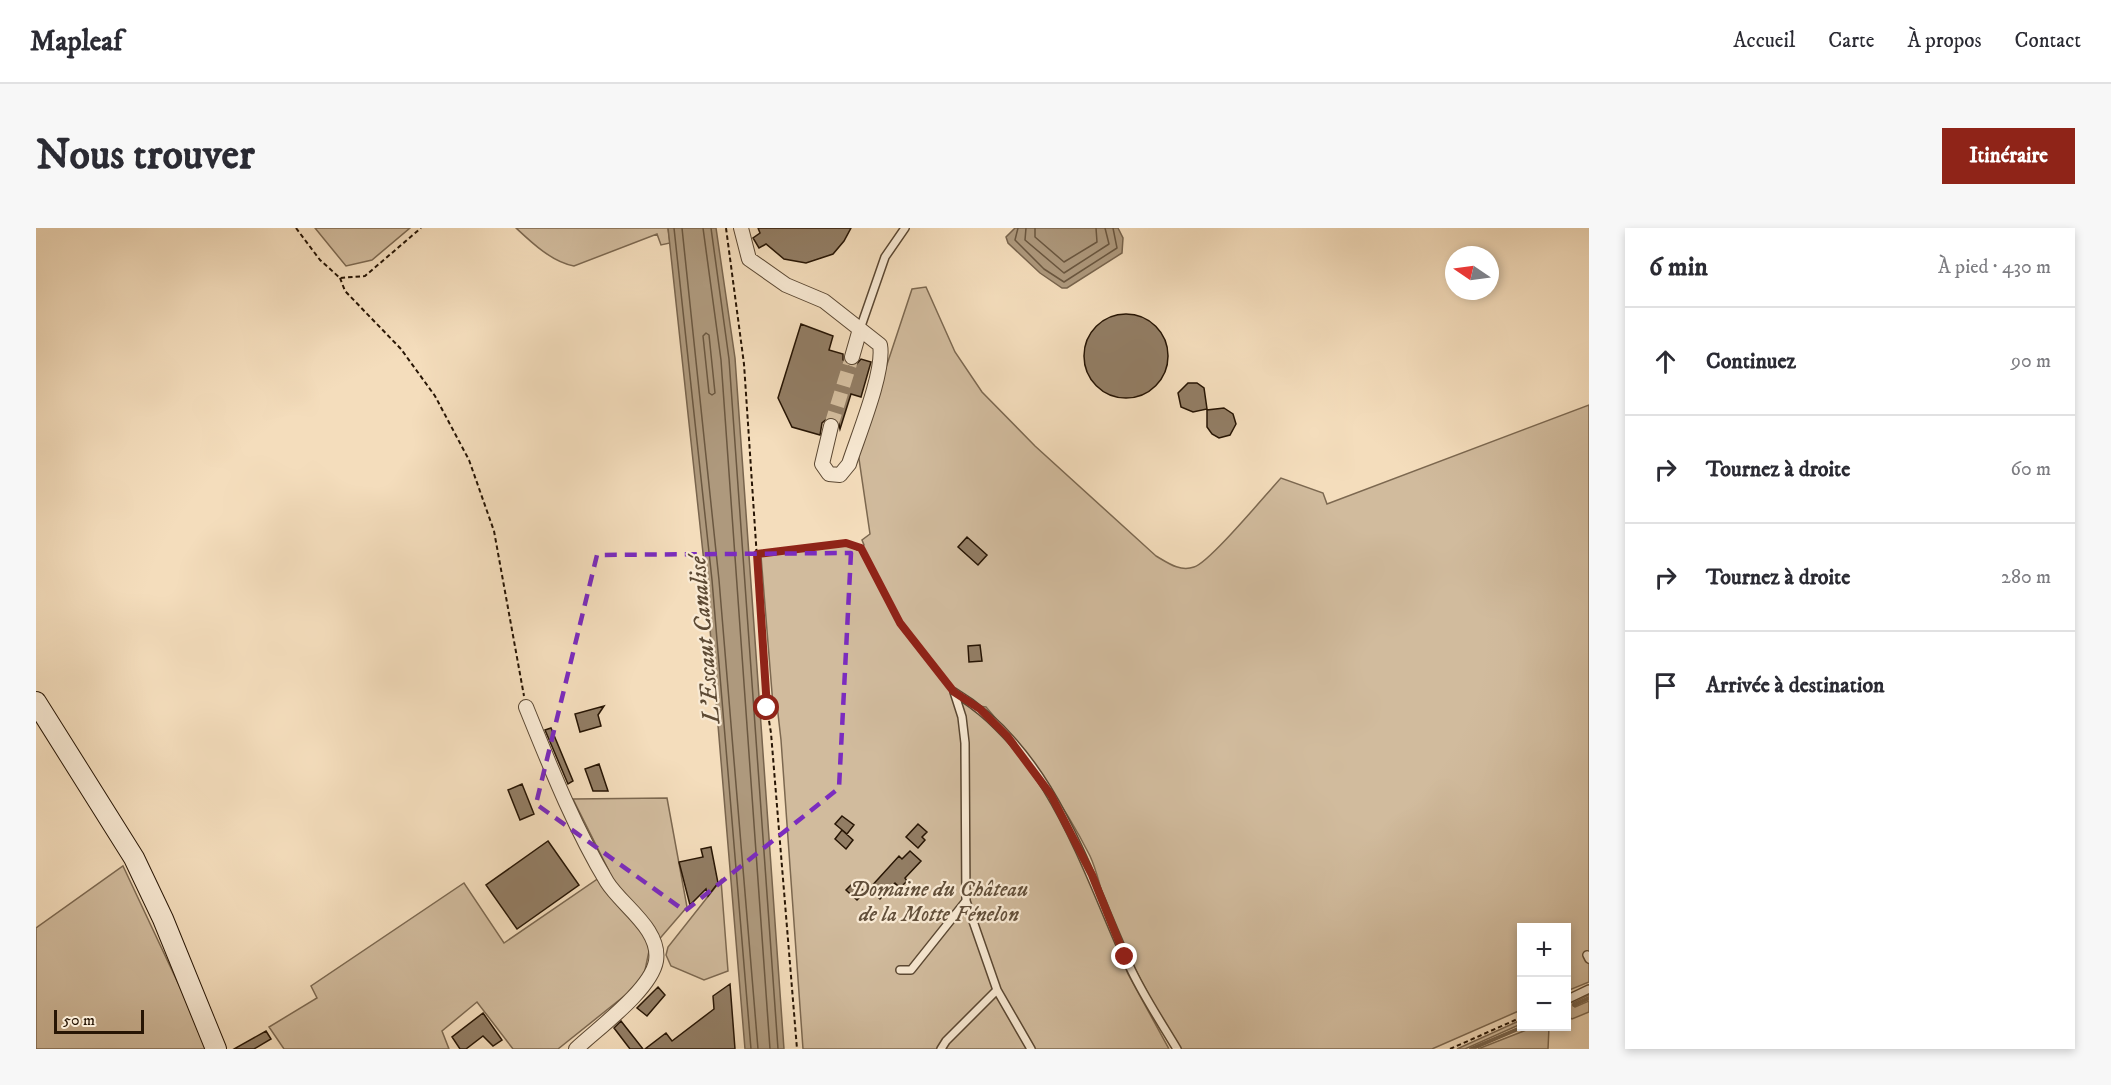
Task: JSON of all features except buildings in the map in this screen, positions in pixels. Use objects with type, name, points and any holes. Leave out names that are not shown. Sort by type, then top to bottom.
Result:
[{"type":"street","points":[[741,228],[750,259],[786,285],[824,301],[880,345],[882,354],[849,464],[840,475],[829,474],[822,464],[831,426]]},
{"type":"street","points":[[852,357],[860,329]]},
{"type":"street","points":[[36,702],[134,858],[163,919],[216,1049]]},
{"type":"street","points":[[526,707],[566,802],[608,883],[656,944],[656,962],[641,988],[576,1049]]},
{"type":"lane","points":[[860,329],[885,256],[905,228]]},
{"type":"lane","points":[[954,692],[962,717],[965,742],[966,901],[997,990],[1031,1049]]},
{"type":"lane","points":[[954,692],[980,709],[1007,736],[1051,795],[1092,875],[1130,969],[1177,1049]]},
{"type":"lane","points":[[900,970],[912,970],[966,901]]},
{"type":"lane","points":[[1571,998],[1589,989]]},
{"type":"lane","points":[[941,1049],[946,1041],[997,990]]},
{"type":"path","points":[[296,228],[320,260],[340,278],[345,291],[401,349],[435,396],[469,460],[494,531],[526,707]]},
{"type":"path","points":[[340,278],[365,276],[421,228]]},
{"type":"path","points":[[726,228],[744,364],[767,708],[797,1049]]},
{"type":"path","points":[[757,554],[846,543],[861,548],[900,623],[954,692]]},
{"type":"path","points":[[1450,1049],[1517,1019]]},
{"type":"highlighted area","points":[[851,553],[839,788],[685,911],[536,804],[597,555]]},
{"type":"green space","points":[[315,228],[410,228],[372,260],[346,266]]},
{"type":"green space","points":[[516,228],[668,228],[670,243],[661,245],[657,234],[574,266],[550,256]]},
{"type":"green space","name":"Domaine du Château de la Motte Fénelon","points":[[926,287],[955,352],[982,392],[1035,446],[1156,556],[1179,568],[1194,567],[1212,554],[1281,478],[1323,493],[1327,504],[1589,405],[1589,982],[1571,989],[1571,923],[1517,923],[1517,1012],[1432,1049],[1179,1049],[1123,944],[1090,856],[1068,816],[1030,760],[986,707],[971,705],[1019,754],[1054,805],[1076,846],[1128,974],[1169,1049],[803,1049],[781,740],[777,705],[773,705],[761,556],[842,545],[850,545],[857,550],[864,545],[862,540],[870,534],[858,452],[912,289]]},
{"type":"green space","points":[[667,798],[687,907],[649,951],[644,975],[628,993],[558,1049],[513,1049],[477,1002],[442,1031],[449,1049],[284,1049],[269,1027],[317,998],[311,986],[464,883],[504,943],[609,871],[573,799]]},
{"type":"green space","points":[[123,866],[209,1049],[36,1049],[36,928]]},
{"type":"green space","points":[[721,880],[728,971],[704,980],[671,966],[666,955],[668,947]]},
{"type":"green space","points":[[1589,992],[1589,995],[1573,1003],[1575,1007],[1589,1001],[1589,1012],[1572,1019],[1571,1001]]},
{"type":"green space","points":[[1517,1022],[1517,1026],[1465,1049],[1457,1049]]},
{"type":"green space","points":[[1524,1031],[1549,1031],[1548,1049],[1478,1049]]},
{"type":"water","points":[[668,228],[716,228],[735,358],[784,1049],[745,1049],[706,581]]},
{"type":"water","points":[[1015,228],[1118,228],[1123,238],[1122,253],[1067,288],[1062,288],[1040,273],[1008,243],[1006,237]]},
{"type":"waterway","points":[[1574,1005],[1589,998]]},
{"type":"waterway","points":[[1471,1049],[1517,1029]]},
{"type":"tunnel","points":[[831,426],[852,357]]},
{"type":"route","points":[[767,708],[757,554],[846,543],[856,545],[861,548],[900,623],[954,692],[980,709],[1007,736],[1051,795],[1092,875],[1125,957]]},
{"type":"water label","name":"L'Escaut Canalisé","points":[[704,640]]}]
